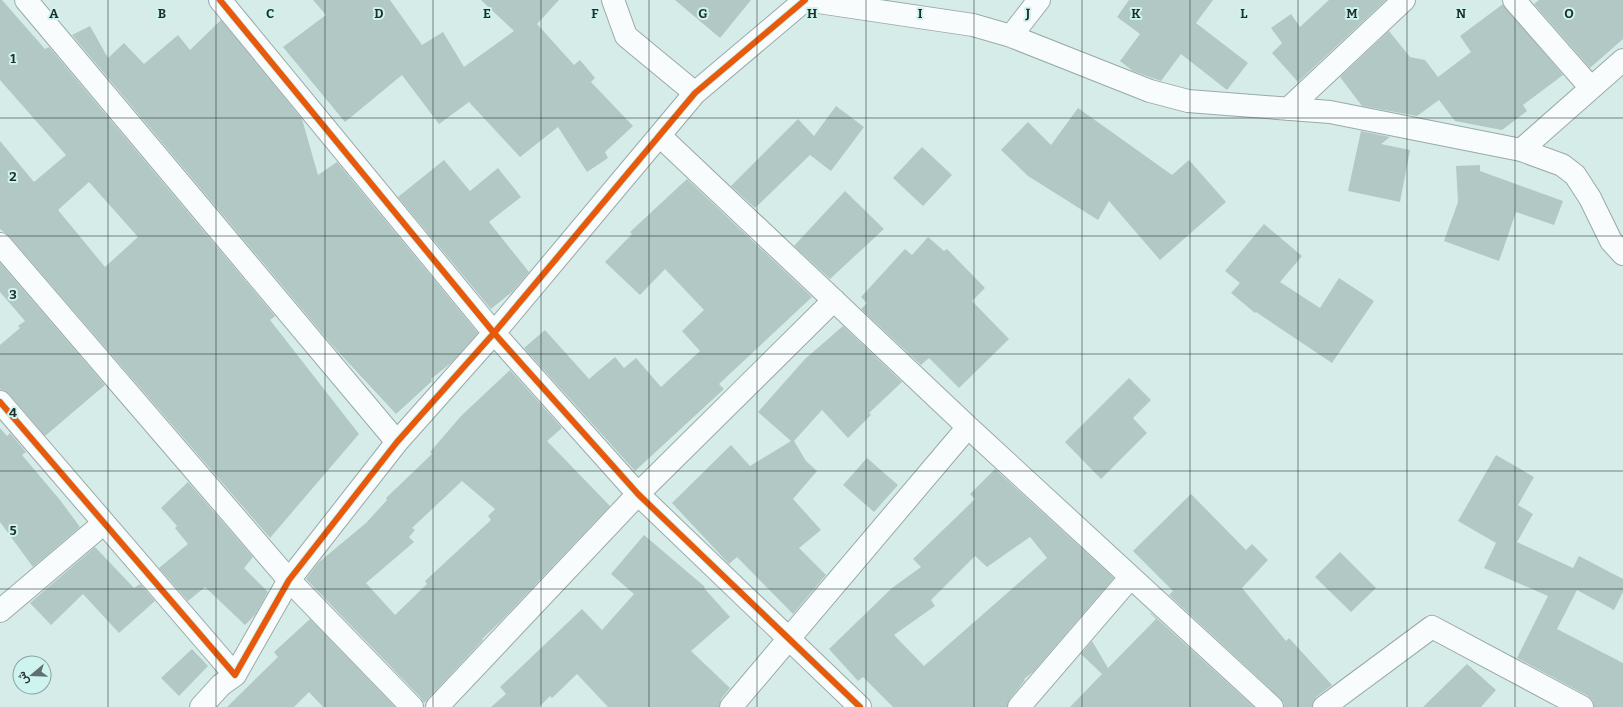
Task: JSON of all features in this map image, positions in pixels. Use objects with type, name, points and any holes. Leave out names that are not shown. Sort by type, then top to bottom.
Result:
[{"type":"street","points":[[26,0],[397,442]]},
{"type":"street","points":[[220,0],[494,333],[638,494],[860,707]]},
{"type":"street","points":[[613,0],[626,36],[695,93]]},
{"type":"street","points":[[201,707],[221,685],[235,675],[289,580],[397,442],[494,333],[695,93],[805,0],[973,25],[1011,36],[1150,91],[1188,101],[1330,112],[1521,150],[1562,165],[1575,176],[1590,198],[1611,241],[1623,254]]},
{"type":"street","points":[[1011,36],[1039,0]]},
{"type":"street","points":[[1288,109],[1404,0]]},
{"type":"street","points":[[1514,0],[1590,88]]},
{"type":"street","points":[[1521,150],[1623,60]]},
{"type":"street","points":[[660,136],[968,427],[1130,578],[1272,707]]},
{"type":"street","points":[[0,244],[289,580],[412,707]]},
{"type":"street","points":[[437,707],[638,494],[834,300]]},
{"type":"street","points":[[4,416],[104,523],[235,675]]},
{"type":"street","points":[[731,707],[968,427]]},
{"type":"street","points":[[0,611],[104,523]]},
{"type":"street","points":[[1019,707],[1130,578]]},
{"type":"street","points":[[1324,707],[1432,627],[1582,707]]},
{"type":"building","points":[[0,0],[2,0],[45,49],[49,47],[275,316],[270,320],[359,434],[270,538],[9,236],[0,229],[0,141],[34,182],[66,155],[0,80]],"holes":[[[89,182],[138,237],[105,267],[58,210]]]},
{"type":"building","points":[[313,0],[390,0],[422,45],[443,32],[464,67],[514,31],[481,0],[559,0],[537,24],[574,65],[580,60],[595,78],[591,82],[633,126],[605,152],[608,158],[587,172],[558,127],[520,157],[469,102],[439,124],[402,75],[345,122],[283,47],[326,15]]},
{"type":"building","points":[[675,0],[751,0],[720,38]]},
{"type":"building","points":[[1129,0],[1213,0],[1196,23],[1248,63],[1227,90],[1181,54],[1161,81],[1133,71],[1120,61],[1140,34],[1117,17]]},
{"type":"building","points":[[1329,0],[1386,0],[1298,82],[1272,53],[1282,43],[1271,28],[1291,14],[1300,27]]},
{"type":"building","points":[[1539,0],[1623,0],[1623,39],[1590,68],[1534,4]]},
{"type":"building","points":[[1503,4],[1563,75],[1523,105],[1527,111],[1502,130],[1455,121],[1439,100],[1417,116],[1362,106],[1340,77],[1389,31],[1410,57],[1425,60],[1438,77],[1471,52],[1460,36]]},
{"type":"building","points":[[221,20],[302,119],[318,175],[337,162],[478,333],[451,363],[431,379],[432,381],[396,414],[332,345],[72,35],[90,26],[108,58],[124,43],[144,64],[178,35],[190,50]]},
{"type":"building","points":[[836,106],[864,127],[831,171],[810,155],[755,208],[731,186],[798,119],[814,136]]},
{"type":"building","points":[[1078,108],[1172,175],[1189,160],[1226,202],[1160,260],[1109,201],[1098,220],[1028,176],[1001,150],[1028,122],[1051,145]]},
{"type":"building","points":[[1361,131],[1390,137],[1381,144],[1410,150],[1400,202],[1348,191]]},
{"type":"building","points":[[922,147],[952,175],[923,206],[893,178]]},
{"type":"building","points":[[444,160],[470,191],[498,168],[521,197],[489,222],[529,272],[512,292],[491,309],[398,197]]},
{"type":"building","points":[[1480,165],[1480,171],[1563,201],[1554,225],[1516,212],[1499,261],[1444,241],[1458,202],[1456,166]]},
{"type":"building","points":[[687,179],[812,297],[719,384],[724,389],[635,471],[524,348],[545,330],[589,379],[615,357],[624,368],[636,358],[661,387],[700,351],[682,331],[704,310],[665,269],[640,295],[605,262],[632,234],[630,232]]},
{"type":"building","points":[[845,191],[884,229],[830,279],[794,246]]},
{"type":"building","points":[[1264,224],[1302,256],[1280,282],[1320,308],[1339,278],[1374,301],[1332,363],[1256,312],[1255,313],[1231,293],[1240,283],[1225,271]]},
{"type":"building","points":[[928,237],[944,251],[947,249],[985,288],[972,301],[1009,339],[959,388],[929,358],[921,365],[861,309],[867,303],[861,297],[905,249],[912,255]]},
{"type":"building","points":[[0,263],[105,385],[45,436],[9,394],[0,389],[0,345],[20,328],[18,326],[25,321],[0,292]]},
{"type":"building","points":[[843,326],[902,382],[869,413],[871,415],[848,438],[822,410],[794,441],[806,461],[817,471],[793,499],[821,530],[799,548],[826,575],[793,614],[737,557],[729,564],[672,503],[731,445],[750,466],[791,441],[758,412],[805,359]]},
{"type":"building","points":[[510,370],[562,428],[547,441],[610,506],[482,639],[483,640],[424,703],[421,698],[306,579],[318,563],[366,523],[387,500],[386,498],[432,454],[430,452],[461,416]],"holes":[[[462,481],[495,509],[488,516],[491,520],[425,581],[427,584],[395,615],[366,583],[414,542],[409,537],[415,530],[412,528]]]},
{"type":"building","points":[[1129,378],[1151,400],[1133,418],[1147,433],[1101,479],[1065,442]]},
{"type":"building","points":[[0,428],[7,436],[10,433],[26,452],[22,455],[60,500],[80,527],[33,567],[0,522]]},
{"type":"building","points":[[1496,455],[1534,477],[1518,505],[1533,514],[1517,542],[1573,568],[1579,556],[1623,579],[1623,592],[1614,610],[1577,590],[1557,629],[1623,663],[1623,707],[1594,707],[1593,701],[1588,696],[1517,658],[1548,596],[1484,568],[1496,543],[1458,521]]},
{"type":"building","points":[[867,458],[898,485],[874,512],[843,485]]},
{"type":"building","points":[[995,469],[1114,578],[1033,672],[1024,679],[1025,680],[1010,699],[1007,707],[893,707],[863,677],[858,681],[829,649],[892,588],[921,567],[913,559],[975,499],[970,494]],"holes":[[[1030,537],[1047,558],[924,666],[894,635],[935,606],[931,600],[975,556],[987,567]]]},
{"type":"building","points":[[188,482],[253,557],[244,568],[268,592],[255,615],[245,625],[205,587],[188,601],[159,568],[188,544],[175,528],[177,526],[161,508]]},
{"type":"building","points":[[1191,494],[1246,550],[1252,544],[1268,560],[1242,588],[1286,641],[1289,638],[1332,685],[1316,697],[1312,707],[1284,707],[1284,703],[1280,698],[1169,595],[1173,591],[1133,551]]},
{"type":"building","points":[[644,535],[705,587],[704,588],[730,617],[691,651],[730,688],[721,699],[719,707],[608,707],[577,674],[552,698],[550,696],[539,707],[491,707],[506,694],[500,687],[582,609],[602,630],[634,594],[611,574]]},
{"type":"building","points":[[95,547],[134,588],[140,584],[155,601],[119,633],[83,594],[51,625],[30,603]]},
{"type":"building","points":[[1340,552],[1376,588],[1351,612],[1315,577]]},
{"type":"building","points":[[1150,613],[1254,707],[1070,707],[1102,674],[1081,654],[1092,641],[1108,668],[1156,619]]},
{"type":"building","points":[[310,619],[395,707],[323,707],[309,692],[294,707],[227,707],[278,657],[274,652]]},
{"type":"building","points":[[192,649],[208,666],[179,696],[161,678]]},
{"type":"building","points":[[1467,664],[1496,690],[1481,707],[1423,707]]},
{"type":"cycle path","points":[[0,402],[235,675],[289,580],[397,442],[494,333],[220,0]]},
{"type":"cycle path","points":[[805,0],[695,93],[494,333],[638,494],[860,707]]}]
